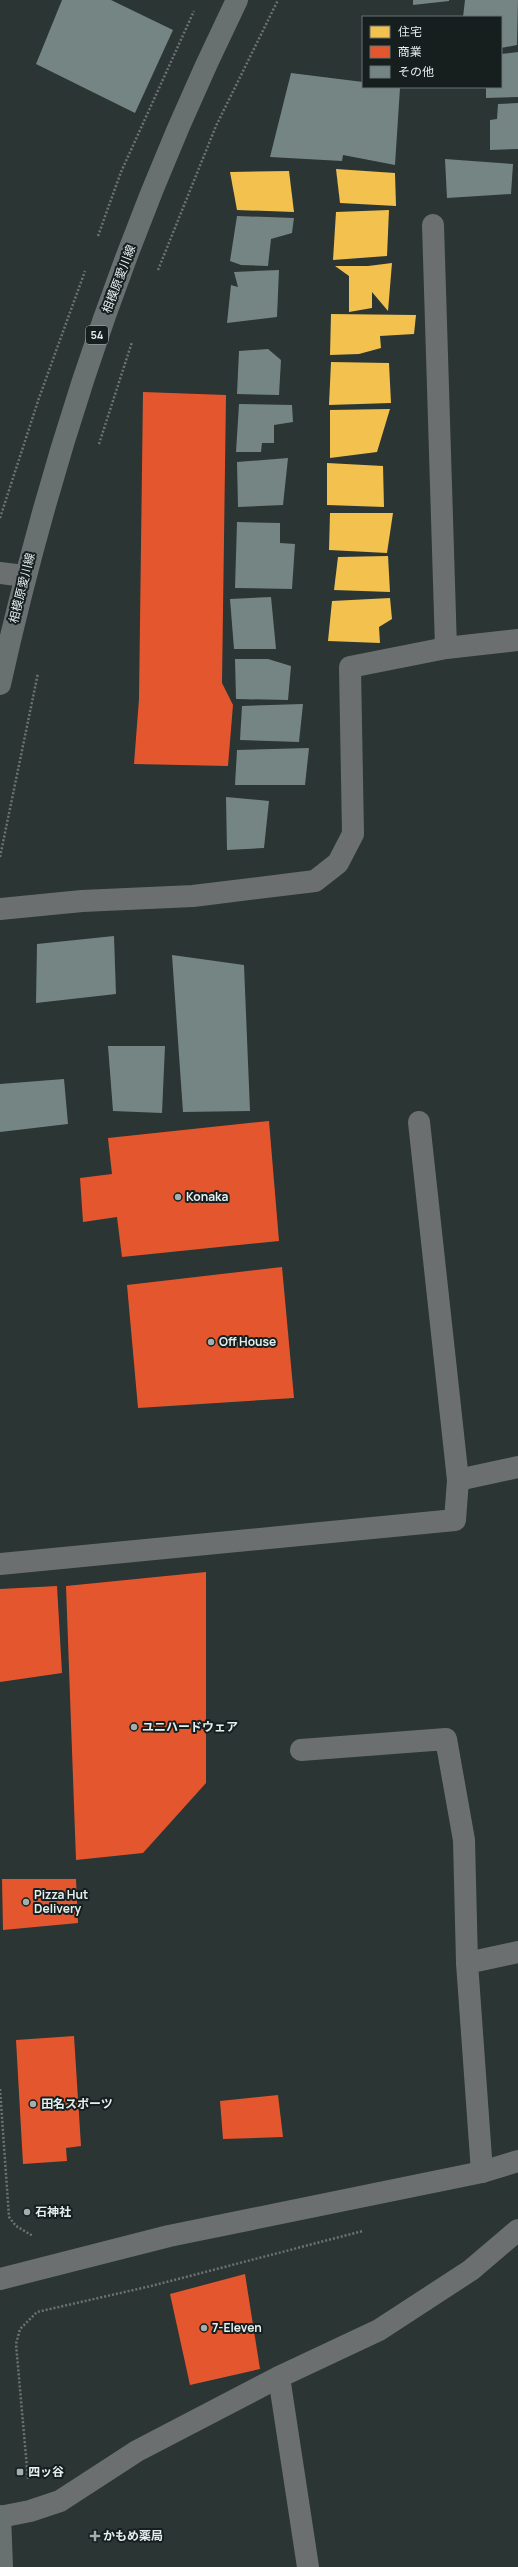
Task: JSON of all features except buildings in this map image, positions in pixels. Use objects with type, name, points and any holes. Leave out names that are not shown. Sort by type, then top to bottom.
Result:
[{"type":"main road","name":"相模原愛川線","points":[[0,684],[24,576],[61,444],[93,347],[166,154],[237,0]]},
{"type":"main road","points":[[0,2517],[2,2567]]},
{"type":"street","points":[[433,225],[446,648]]},
{"type":"street","points":[[0,573],[24,576]]},
{"type":"street","points":[[0,909],[82,901],[193,896],[315,881],[338,863],[353,834],[350,667],[446,648],[518,640]]},
{"type":"street","points":[[0,1564],[455,1520],[458,1480],[419,1122]]},
{"type":"street","points":[[458,1480],[518,1467]]},
{"type":"street","points":[[301,1750],[446,1739],[464,1840],[467,1963],[482,2172]]},
{"type":"street","points":[[467,1963],[518,1952]]},
{"type":"street","points":[[0,2279],[168,2236],[482,2172],[518,2161]]},
{"type":"street","points":[[0,2517],[30,2511],[60,2501],[137,2451],[279,2377],[379,2330],[471,2270],[518,2230]]},
{"type":"street","points":[[279,2377],[308,2567]]},
{"type":"path","points":[[157,272],[216,126],[278,0]]},
{"type":"path","points":[[96,451],[133,339]]},
{"type":"path","points":[[0,857],[38,671]]},
{"type":"path","points":[[0,2089],[9,2217],[16,2226],[31,2237]]},
{"type":"path","points":[[30,2511],[16,2344],[20,2329],[26,2320],[37,2312],[151,2286],[365,2230]]},
{"type":"place","name":"Konaka","points":[[178,1197]]},
{"type":"place","name":"Off House","points":[[211,1342]]},
{"type":"place","name":"ユニハードウェア","points":[[134,1727]]},
{"type":"place","name":"Pizza Hut Delivery","points":[[26,1902]]},
{"type":"place","name":"田名スポーツ","points":[[33,2104]]},
{"type":"place","name":"石神社","points":[[27,2212]]},
{"type":"place","name":"7-Eleven","points":[[204,2328]]},
{"type":"place","name":"四ッ谷","points":[[20,2472]]},
{"type":"place","name":"かもめ薬局","points":[[95,2536]]}]
